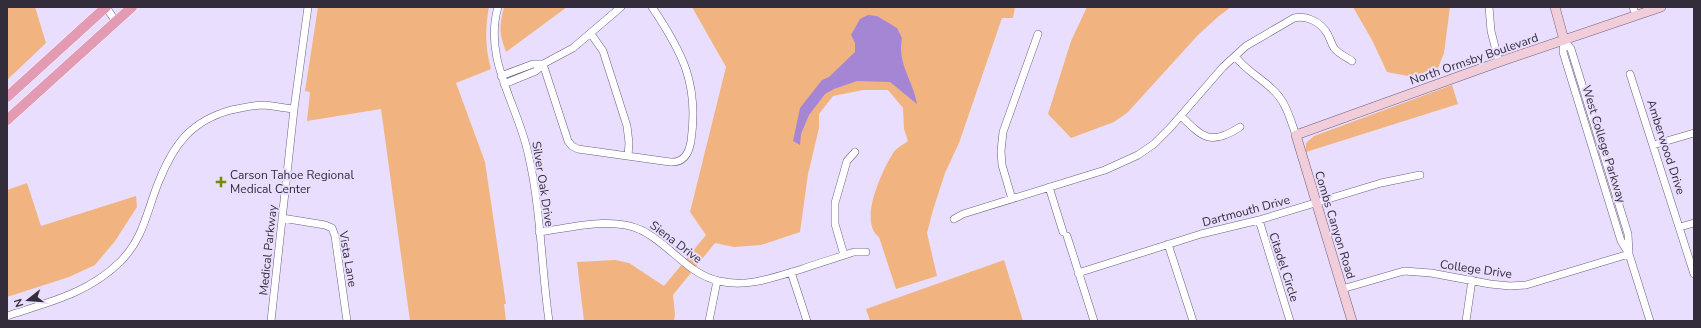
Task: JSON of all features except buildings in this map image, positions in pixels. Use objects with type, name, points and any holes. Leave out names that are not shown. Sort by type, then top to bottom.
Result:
[{"type":"main road","points":[[7,97],[106,7]]},
{"type":"main road","points":[[7,120],[132,7]]},
{"type":"street","points":[[106,7],[116,22]]},
{"type":"street","name":"Medical Parkway","points":[[271,321],[294,109],[308,7]]},
{"type":"street","name":"Silver Oak Drive","points":[[498,7],[494,31],[494,46],[504,84],[528,153],[540,232],[549,321]]},
{"type":"street","points":[[502,76],[533,64],[542,64],[566,53],[591,34],[621,7]]},
{"type":"street","points":[[542,64],[568,141],[572,146],[578,149],[674,163],[684,159],[690,148],[693,111],[689,80],[679,49],[652,7]]},
{"type":"street","points":[[1489,7],[1490,31],[1499,62]]},
{"type":"street","name":"West College Parkway","points":[[1554,7],[1564,40],[1571,49],[1628,234],[1629,254],[1650,321]]},
{"type":"street","name":"North Ormsby Boulevard","points":[[1296,135],[1564,40],[1634,11],[1661,7]]},
{"type":"street","points":[[954,219],[963,214],[1105,170],[1138,155],[1154,144],[1181,116],[1223,67],[1246,46],[1294,18],[1302,16],[1309,18],[1318,24],[1326,32],[1334,47],[1340,54],[1352,61]]},
{"type":"street","points":[[591,34],[600,44],[603,51],[627,126],[629,143],[628,156]]},
{"type":"street","points":[[1012,199],[1002,165],[1001,151],[1003,132],[1038,34]]},
{"type":"street","points":[[1235,56],[1250,72],[1273,89],[1281,99],[1288,112],[1296,135]]},
{"type":"street","points":[[504,84],[536,71],[542,64]]},
{"type":"street","name":"Amberwood Drive","points":[[1630,74],[1694,274]]},
{"type":"street","points":[[7,316],[74,294],[101,279],[121,261],[134,244],[146,221],[159,181],[177,146],[188,133],[203,121],[243,108],[263,105],[294,109]]},
{"type":"street","points":[[1181,116],[1198,133],[1209,137],[1216,138],[1227,136],[1240,127]]},
{"type":"street","points":[[1653,145],[1694,133]]},
{"type":"street","name":"Combs Canyon Road","points":[[1296,135],[1315,204],[1352,321]]},
{"type":"street","points":[[844,255],[835,224],[835,203],[847,161],[855,152]]},
{"type":"street","name":"Dartmouth Drive","points":[[1078,273],[1201,234],[1259,220],[1381,183],[1420,175]]},
{"type":"street","points":[[1049,187],[1094,321]]},
{"type":"street","name":"Vista Lane","points":[[282,218],[324,224],[332,228],[335,236],[347,321]]},
{"type":"street","name":"Citadel Circle","points":[[1259,220],[1290,321]]},
{"type":"street","name":"Siena Drive","points":[[540,232],[604,223],[629,226],[640,229],[652,236],[688,266],[703,276],[717,281],[735,283],[755,283],[854,252],[866,252]]},
{"type":"street","points":[[1680,227],[1694,223]]},
{"type":"street","points":[[1168,244],[1193,321]]},
{"type":"street","name":"College Drive","points":[[1342,290],[1404,271],[1431,273],[1509,286],[1526,285],[1538,283],[1629,254]]},
{"type":"street","points":[[791,272],[806,321]]},
{"type":"street","points":[[1466,321],[1472,280]]},
{"type":"street","points":[[709,321],[717,281]]},
{"type":"shaded area","points":[[7,7],[35,7],[46,43],[7,80]]},
{"type":"shaded area","points":[[318,7],[489,7],[486,38],[491,69],[456,83],[485,162],[506,304],[504,304],[506,321],[410,321],[381,109],[307,121],[310,92],[305,91]]},
{"type":"shaded area","points":[[504,7],[567,7],[506,52],[500,30]]},
{"type":"shaded area","points":[[692,7],[1015,7],[1013,18],[1002,18],[959,143],[945,173],[933,210],[927,233],[937,276],[896,289],[879,237],[873,230],[871,209],[878,184],[893,153],[908,141],[904,129],[903,108],[888,90],[863,90],[833,96],[819,114],[819,128],[808,174],[800,232],[761,245],[734,247],[715,243],[673,295],[675,314],[674,321],[584,321],[577,262],[615,260],[629,263],[664,286],[706,235],[690,212],[726,67]]},
{"type":"shaded area","points":[[1087,7],[1231,7],[1198,35],[1128,112],[1114,122],[1071,138],[1048,114],[1071,41]]},
{"type":"shaded area","points":[[1353,7],[1450,7],[1444,53],[1438,68],[1413,77],[1387,72],[1372,40]]},
{"type":"shaded area","points":[[868,15],[877,16],[897,28],[902,38],[901,47],[903,64],[917,104],[890,82],[857,81],[834,89],[825,94],[809,115],[801,134],[800,145],[793,141],[800,108],[822,80],[829,77],[855,52],[855,43],[851,35],[860,19]]},
{"type":"shaded area","points":[[1452,85],[1458,104],[1306,152],[1306,143],[1314,136]]},
{"type":"shaded area","points":[[27,183],[41,226],[136,196],[137,207],[115,241],[95,265],[69,277],[7,297],[7,190]]},
{"type":"shaded area","points":[[1004,260],[1023,321],[870,321],[866,309]]},
{"type":"place","name":"Carson Tahoe Regional Medical Center","points":[[221,182]]}]
